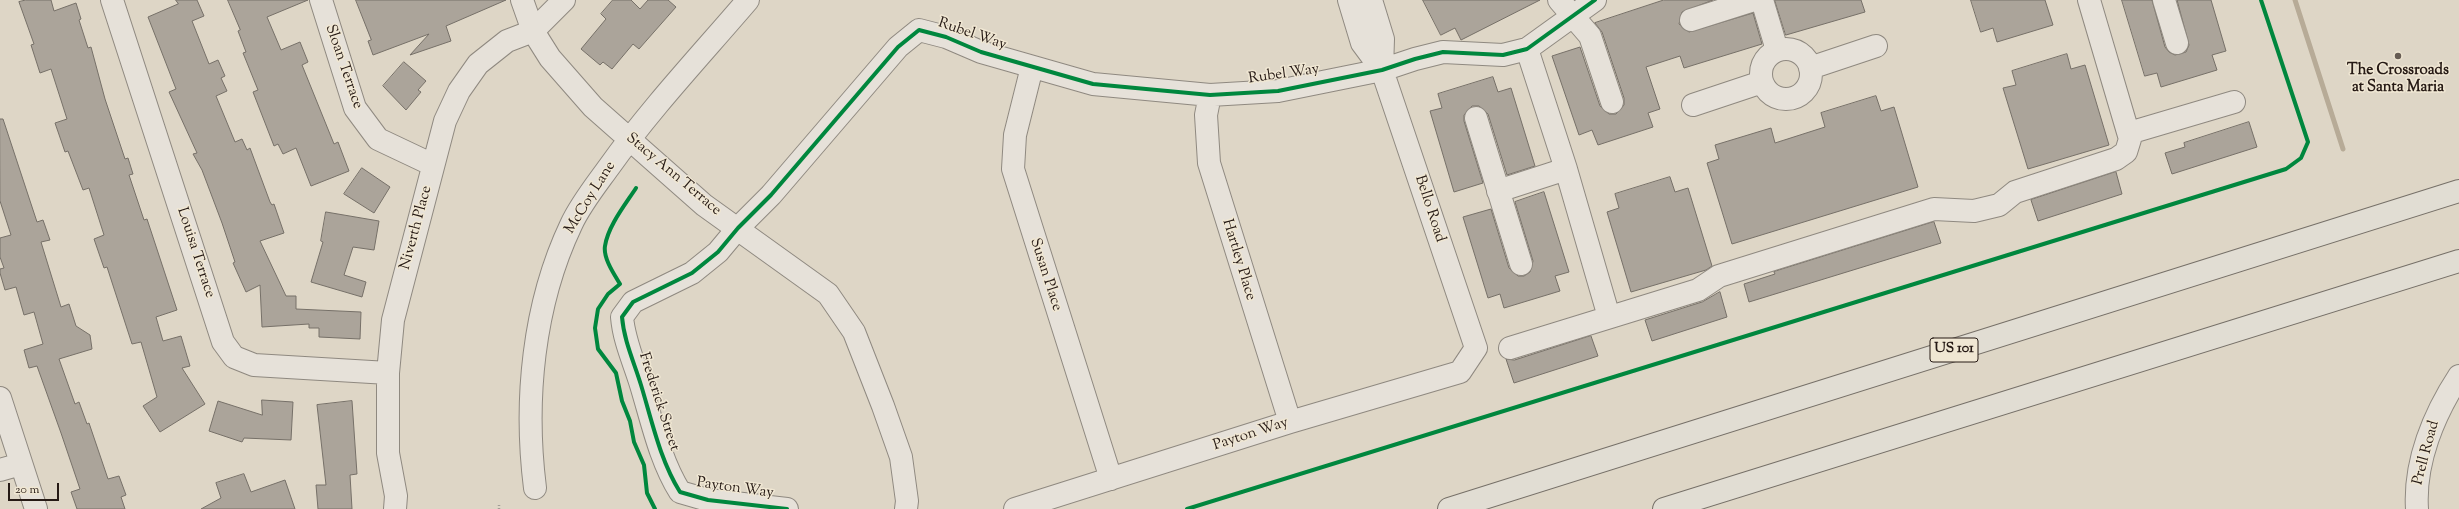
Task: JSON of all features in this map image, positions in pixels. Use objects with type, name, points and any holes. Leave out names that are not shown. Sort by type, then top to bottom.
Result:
[{"type":"highway","name":"US 101","points":[[1449,509],[2459,191]]},
{"type":"highway","points":[[1664,509],[2459,261]]},
{"type":"street","name":"Louisa Terrace","points":[[112,0],[223,342],[230,352],[234,357],[254,365],[388,373]]},
{"type":"street","name":"Sloan Terrace","points":[[321,0],[355,108],[378,139],[433,165]]},
{"type":"street","name":"Stacy Ann Terrace","points":[[522,0],[533,31],[550,58],[593,107],[630,138],[704,205],[828,294],[854,332],[901,457],[907,501],[906,509]]},
{"type":"street","name":"Niverth Place","points":[[395,509],[396,496],[388,453],[388,373],[394,320],[445,121],[456,97],[478,64],[507,41],[533,31],[564,0]]},
{"type":"street","name":"McCoy Lane","points":[[536,488],[531,415],[533,368],[541,318],[554,271],[571,224],[630,138],[748,0]]},
{"type":"street","name":"Bello Road","points":[[1349,0],[1362,43],[1382,70],[1476,348]]},
{"type":"street","name":"Bello Road","points":[[1371,0],[1383,39],[1382,70]]},
{"type":"street","points":[[1559,0],[1590,36],[1594,44],[1612,102]]},
{"type":"street","points":[[1595,0],[1527,49],[1566,169],[1609,317]]},
{"type":"street","points":[[1691,20],[1754,0]]},
{"type":"street","points":[[1762,0],[1777,50]]},
{"type":"street","points":[[1510,348],[1698,290],[1719,276],[1934,209],[1974,211],[1999,205],[2015,192],[2116,159],[2126,152],[2130,139],[2129,133],[2089,0]]},
{"type":"street","points":[[2164,0],[2177,43]]},
{"type":"street","name":"Rubel Way","points":[[622,317],[633,302],[692,273],[718,252],[738,228],[771,195],[898,47],[919,30],[946,37],[981,52],[1092,84],[1210,95],[1278,91],[1382,70],[1415,58],[1443,52],[1503,55],[1527,49]]},
{"type":"street","points":[[1810,68],[1876,46]]},
{"type":"street","points":[[1787,48],[1796,51],[1804,57],[1810,68],[1808,85],[1803,93],[1794,98],[1784,99],[1775,97],[1767,91],[1762,82],[1760,72],[1763,63],[1769,55],[1777,50],[1787,48]]},
{"type":"street","name":"Susan Place","points":[[1032,67],[1014,135],[1013,169],[1111,479]]},
{"type":"street","points":[[1693,105],[1762,82]]},
{"type":"street","name":"Hartley Place","points":[[1210,95],[1206,115],[1209,164],[1290,422]]},
{"type":"street","points":[[2129,133],[2234,102]]},
{"type":"street","points":[[1476,118],[1521,264]]},
{"type":"street","points":[[1498,191],[1566,169]]},
{"type":"street","name":"Frederick Street","points":[[622,317],[624,339],[633,360],[664,458],[671,477],[680,492]]},
{"type":"street","name":"Payton Way","points":[[1015,509],[1290,422],[1460,372],[1476,348]]},
{"type":"street","name":"Prell Road","points":[[2417,509],[2418,474],[2430,433],[2444,398],[2459,376]]},
{"type":"street","points":[[0,398],[36,509]]},
{"type":"street","points":[[0,470],[21,464]]},
{"type":"street","name":"Payton Way","points":[[680,492],[708,500],[787,509]]},
{"type":"path","points":[[499,504],[499,509]]},
{"type":"building","points":[[26,0],[51,0],[54,11],[76,3],[81,19],[79,20],[88,48],[91,47],[105,99],[125,159],[128,158],[133,174],[129,175],[144,220],[147,219],[177,310],[156,317],[163,341],[181,336],[190,366],[182,368],[205,404],[160,432],[143,406],[157,397],[141,342],[132,344],[107,267],[104,268],[94,239],[104,235],[89,188],[83,190],[68,151],[65,152],[55,123],[67,119],[51,69],[40,73],[31,45],[34,44],[19,2]]},
{"type":"building","points":[[176,0],[197,0],[204,16],[192,21],[209,64],[218,60],[225,76],[221,78],[227,91],[216,96],[235,142],[242,139],[247,150],[250,148],[270,202],[272,205],[274,204],[284,233],[260,241],[286,296],[296,296],[296,309],[361,312],[360,339],[319,337],[319,328],[309,328],[309,324],[262,327],[260,285],[246,292],[233,263],[235,262],[222,223],[202,170],[193,154],[197,153],[169,92],[176,89],[148,17],[178,4]]},
{"type":"building","points":[[228,0],[308,0],[267,17],[281,50],[300,42],[308,62],[302,65],[334,144],[338,142],[349,171],[311,186],[296,148],[283,154],[278,144],[274,146],[253,92],[258,90],[243,53],[246,52],[238,31],[240,30]]},
{"type":"building","points":[[356,0],[506,0],[446,26],[451,41],[410,55],[429,34],[373,55],[368,41],[371,40]]},
{"type":"building","points":[[613,0],[631,0],[640,9],[648,0],[668,0],[676,7],[639,49],[633,44],[612,69],[603,62],[600,65],[581,49],[606,19],[601,14]]},
{"type":"building","points":[[1423,0],[1540,0],[1461,40],[1455,28],[1441,35]]},
{"type":"building","points":[[1664,0],[1713,0],[1682,12],[1679,24],[1689,32],[1753,13],[1762,44],[1684,68],[1680,56],[1646,67],[1660,109],[1648,113],[1653,127],[1598,145],[1592,130],[1579,135],[1552,56],[1580,47],[1600,106],[1609,114],[1616,114],[1624,105],[1624,98],[1602,32],[1595,23]]},
{"type":"building","points":[[1775,0],[1861,0],[1865,12],[1786,35]]},
{"type":"building","points":[[1971,0],[2045,0],[2053,25],[1997,42],[1993,28],[1981,32]]},
{"type":"building","points":[[2122,0],[2152,0],[2165,47],[2169,52],[2175,55],[2186,52],[2189,45],[2177,0],[2211,0],[2226,51],[2212,55],[2217,70],[2161,87],[2157,73],[2145,76]]},
{"type":"building","points":[[2067,54],[2071,69],[2085,65],[2109,145],[2028,169],[2003,88],[2016,85],[2012,71]]},
{"type":"building","points":[[404,62],[426,81],[418,90],[421,92],[406,110],[383,86]]},
{"type":"building","points":[[1493,77],[1498,92],[1511,88],[1535,166],[1507,175],[1488,114],[1479,106],[1472,106],[1464,115],[1464,121],[1483,183],[1454,192],[1430,111],[1442,108],[1438,94]]},
{"type":"building","points":[[1876,96],[1881,111],[1894,107],[1918,187],[1732,244],[1707,163],[1719,159],[1715,145],[1771,128],[1775,143],[1825,127],[1821,113]]},
{"type":"building","points":[[0,119],[3,119],[37,222],[43,220],[50,240],[41,242],[61,307],[69,304],[76,326],[90,335],[92,349],[59,359],[75,404],[79,402],[87,424],[89,423],[108,479],[119,476],[126,495],[121,497],[125,509],[77,509],[71,492],[80,489],[61,433],[37,366],[29,368],[24,350],[43,344],[34,312],[24,315],[16,287],[5,290],[0,273],[0,269],[4,268],[0,257],[0,238],[11,235],[0,201]]},
{"type":"building","points":[[2249,122],[2257,147],[2172,174],[2165,153],[2185,147],[2184,143]]},
{"type":"building","points":[[362,168],[390,187],[374,213],[344,194]]},
{"type":"building","points":[[2116,172],[2122,194],[2038,221],[2031,200]]},
{"type":"building","points":[[1670,177],[1675,192],[1688,188],[1712,266],[1706,270],[1631,292],[1607,212],[1619,208],[1615,194]]},
{"type":"building","points":[[1544,192],[1569,272],[1555,276],[1560,291],[1504,308],[1500,294],[1488,298],[1463,217],[1491,209],[1509,268],[1518,276],[1524,276],[1530,272],[1533,261],[1515,202]]},
{"type":"building","points":[[326,212],[379,221],[374,250],[353,247],[344,275],[366,282],[362,297],[311,282],[323,242],[321,241]]},
{"type":"building","points":[[1934,222],[1941,243],[1749,302],[1744,284],[1775,274],[1774,272]]},
{"type":"building","points":[[1720,292],[1727,317],[1652,341],[1645,320],[1702,302]]},
{"type":"building","points":[[1591,336],[1598,356],[1514,383],[1506,359],[1514,360]]},
{"type":"building","points":[[262,400],[293,402],[291,440],[244,438],[242,442],[209,431],[218,401],[262,415]]},
{"type":"building","points":[[352,401],[357,474],[350,475],[352,509],[318,509],[316,485],[326,485],[317,405]]},
{"type":"building","points":[[244,474],[251,492],[285,480],[295,509],[201,509],[221,498],[216,483]]},
{"type":"waterway","points":[[2295,0],[2343,149]]},
{"type":"cycle path","points":[[787,509],[708,500],[680,492],[667,467],[657,440],[627,343],[622,317],[633,302],[692,273],[718,252],[738,228],[771,195],[898,47],[919,30],[946,37],[981,52],[1093,84],[1210,95],[1278,91],[1382,70],[1415,59],[1443,52],[1503,55],[1527,49],[1595,0]]},
{"type":"cycle path","points":[[1187,509],[2286,169],[2301,158],[2308,142],[2261,0]]},
{"type":"cycle path","points":[[636,188],[618,216],[607,238],[605,246],[606,256],[620,284],[608,294],[598,309],[595,328],[598,349],[616,373],[622,401],[630,421],[634,442],[644,465],[647,493],[655,509]]},
{"type":"place","name":"The Crossroads at Santa Maria","points":[[2398,56]]}]
